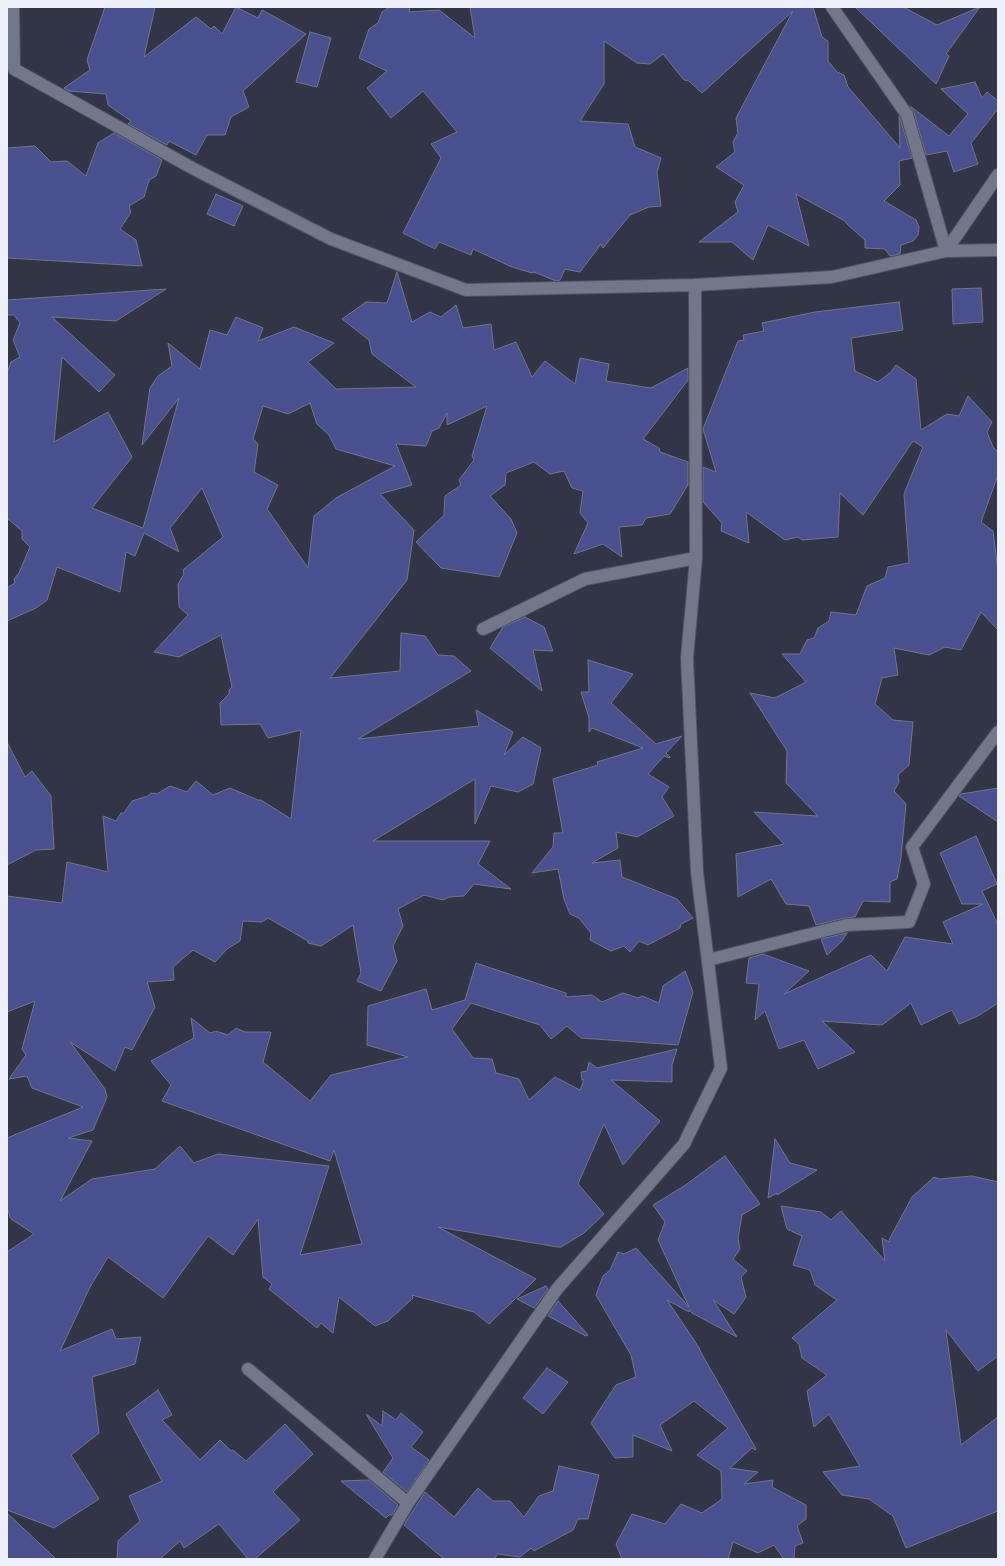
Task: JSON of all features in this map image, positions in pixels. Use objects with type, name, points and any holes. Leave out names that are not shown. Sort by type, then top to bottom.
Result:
[{"type":"street","points":[[13,7],[14,69],[194,169],[330,239],[466,290],[695,285],[832,277],[946,251],[998,250]]},
{"type":"street","points":[[832,7],[907,115],[946,251]]},
{"type":"street","points":[[946,251],[998,175]]},
{"type":"street","points":[[375,1559],[408,1503],[557,1289],[684,1144],[722,1068],[697,872],[687,658],[696,558],[695,285]]},
{"type":"street","points":[[483,629],[585,579],[696,558]]},
{"type":"street","points":[[708,960],[847,925],[909,922],[924,884],[912,846],[998,732]]},
{"type":"street","points":[[248,1369],[408,1503]]},
{"type":"building","points":[[105,7],[155,7],[144,57],[196,17],[211,29],[214,26],[222,34],[236,7],[258,18],[262,10],[306,34],[243,91],[249,107],[231,117],[225,135],[207,135],[196,155],[169,141],[167,145],[128,124],[131,121],[108,105],[106,94],[69,91],[64,88],[90,70],[87,60]]},
{"type":"building","points":[[390,7],[410,7],[409,12],[439,10],[475,38],[470,7],[813,7],[822,37],[828,41],[828,61],[837,72],[844,75],[848,87],[900,148],[899,116],[900,118],[912,158],[899,161],[900,185],[884,201],[916,220],[919,227],[918,235],[913,241],[901,245],[900,254],[890,256],[885,249],[865,248],[865,240],[845,221],[796,194],[809,246],[768,225],[753,260],[732,242],[699,242],[738,212],[735,202],[744,185],[716,167],[735,152],[733,142],[738,133],[736,118],[793,11],[702,93],[689,81],[684,80],[663,54],[650,64],[637,63],[604,41],[604,84],[580,121],[628,124],[635,147],[661,158],[657,172],[661,206],[649,207],[630,215],[603,248],[601,244],[580,272],[565,269],[560,280],[556,281],[534,272],[532,273],[512,267],[473,249],[471,255],[439,242],[435,249],[403,233],[441,158],[431,144],[457,132],[423,91],[391,118],[367,88],[387,71],[359,58],[369,29],[378,23],[382,12]]},
{"type":"building","points":[[855,7],[903,7],[937,25],[980,7],[946,54],[949,56],[936,84]]},
{"type":"building","points":[[310,32],[331,38],[317,87],[296,82]]},
{"type":"building","points":[[975,82],[982,98],[987,92],[998,101],[998,109],[971,143],[978,164],[954,172],[947,151],[926,155],[914,113],[910,106],[949,136],[968,114],[941,89]]},
{"type":"building","points":[[114,133],[162,160],[156,176],[149,180],[144,197],[129,206],[131,212],[120,229],[136,240],[142,266],[7,258],[7,148],[35,146],[51,162],[67,161],[86,176],[98,143]]},
{"type":"building","points":[[216,194],[243,206],[234,226],[207,214]]},
{"type":"building","points":[[397,272],[412,322],[430,312],[441,317],[456,305],[463,328],[491,324],[494,350],[516,342],[532,377],[545,361],[575,384],[580,358],[609,364],[606,381],[651,388],[688,368],[688,380],[643,439],[659,448],[660,452],[688,462],[688,485],[670,514],[646,518],[642,525],[619,527],[622,557],[603,544],[574,554],[588,523],[580,513],[583,491],[572,488],[564,471],[550,474],[534,462],[506,473],[505,485],[490,496],[511,519],[517,533],[499,577],[441,568],[416,542],[444,515],[445,496],[461,485],[459,480],[474,460],[472,456],[487,406],[447,425],[447,413],[439,428],[432,431],[426,446],[396,444],[412,485],[380,494],[414,530],[407,580],[330,678],[400,671],[401,633],[425,636],[438,655],[454,656],[471,671],[358,739],[479,726],[476,710],[513,732],[504,755],[523,737],[541,748],[533,784],[518,792],[491,786],[475,824],[475,779],[373,841],[490,841],[478,864],[511,889],[474,884],[464,896],[449,897],[443,900],[424,895],[398,909],[403,926],[393,946],[397,961],[381,991],[357,981],[361,973],[353,925],[321,946],[308,943],[308,941],[268,918],[262,922],[243,921],[240,941],[227,949],[215,962],[193,950],[173,967],[174,980],[147,982],[155,1007],[132,1050],[125,1047],[115,1071],[70,1042],[105,1089],[107,1097],[93,1130],[68,1138],[92,1141],[60,1201],[92,1179],[155,1169],[180,1146],[194,1163],[218,1154],[329,1166],[300,1255],[362,1244],[334,1150],[330,1161],[162,1101],[171,1085],[151,1061],[194,1038],[191,1018],[210,1033],[216,1031],[228,1035],[236,1028],[245,1032],[271,1032],[263,1062],[310,1101],[331,1075],[408,1057],[367,1045],[368,1006],[426,989],[432,1010],[465,1000],[476,963],[566,993],[566,997],[592,995],[602,1002],[623,993],[638,998],[642,996],[659,1003],[663,986],[685,971],[693,992],[678,1045],[581,1038],[567,1026],[551,1039],[540,1025],[471,1003],[452,1029],[473,1058],[492,1059],[496,1073],[519,1079],[529,1100],[555,1077],[580,1090],[584,1080],[582,1080],[581,1072],[587,1071],[589,1062],[597,1068],[677,1049],[672,1065],[672,1082],[611,1080],[660,1121],[623,1165],[604,1124],[578,1184],[604,1214],[584,1233],[561,1247],[558,1247],[438,1227],[536,1279],[489,1324],[474,1312],[412,1295],[413,1298],[388,1321],[375,1326],[339,1297],[333,1333],[321,1323],[317,1328],[269,1289],[272,1284],[263,1277],[258,1219],[233,1255],[208,1236],[163,1298],[108,1257],[90,1287],[60,1351],[112,1329],[116,1339],[141,1337],[135,1364],[92,1377],[99,1433],[71,1455],[99,1499],[54,1528],[7,1510],[7,1252],[34,1234],[11,1219],[7,1208],[7,1138],[83,1107],[32,1088],[27,1076],[9,1079],[26,1055],[22,1049],[35,1001],[7,1012],[7,896],[62,903],[67,862],[108,872],[103,816],[116,821],[121,813],[124,813],[132,801],[148,796],[151,793],[157,794],[170,786],[187,792],[196,781],[213,795],[230,788],[261,800],[291,819],[301,730],[268,738],[260,724],[221,725],[220,703],[229,694],[229,690],[232,687],[221,635],[179,657],[154,652],[188,615],[179,607],[178,584],[184,574],[183,570],[223,537],[202,488],[170,528],[179,552],[144,533],[135,556],[126,552],[120,592],[57,567],[47,600],[36,608],[7,621],[7,588],[15,583],[14,579],[19,573],[30,547],[22,539],[22,531],[7,518],[7,373],[11,362],[20,357],[13,340],[20,323],[14,315],[7,315],[7,300],[166,289],[116,321],[52,317],[115,375],[99,392],[62,357],[54,442],[108,412],[132,457],[92,508],[143,528],[179,398],[142,445],[150,388],[158,376],[172,366],[168,343],[200,369],[210,330],[227,335],[236,317],[263,328],[258,341],[294,327],[334,343],[308,362],[336,389],[416,387],[372,354],[369,340],[342,319],[366,302],[387,303]],"holes":[[[310,403],[317,424],[329,435],[336,449],[395,466],[336,498],[314,516],[308,568],[267,509],[278,485],[254,472],[258,444],[253,439],[263,406],[288,414]]]},
{"type":"building","points":[[981,288],[983,322],[953,324],[952,289]]},
{"type":"building","points":[[899,302],[903,330],[851,338],[855,371],[878,382],[891,372],[896,365],[916,379],[921,430],[947,414],[959,416],[968,396],[992,422],[987,432],[993,447],[998,452],[998,475],[981,522],[993,531],[998,571],[998,630],[981,612],[961,650],[945,647],[929,655],[894,648],[898,675],[882,678],[875,704],[893,720],[913,722],[909,765],[898,775],[899,782],[894,791],[906,804],[901,858],[897,879],[890,882],[890,902],[863,901],[855,917],[816,925],[809,906],[786,904],[771,879],[738,897],[736,854],[784,844],[754,812],[818,816],[786,783],[787,751],[750,693],[775,698],[806,682],[782,654],[800,654],[807,640],[814,638],[818,628],[829,621],[831,612],[856,615],[867,586],[885,578],[888,567],[909,563],[904,494],[923,447],[913,441],[863,515],[840,493],[838,537],[802,540],[798,537],[785,540],[746,512],[749,543],[721,531],[722,523],[703,502],[703,467],[716,472],[703,429],[738,341],[744,340],[743,335],[764,331],[762,323],[815,312]]},
{"type":"building","points":[[525,617],[544,627],[553,651],[533,650],[542,691],[490,648],[503,627]]},
{"type":"building","points":[[588,660],[633,674],[611,703],[656,744],[682,736],[666,753],[670,758],[664,756],[648,774],[669,787],[662,797],[674,816],[637,837],[616,832],[618,848],[592,863],[620,860],[622,877],[677,899],[693,918],[681,924],[680,928],[648,945],[639,941],[630,952],[624,946],[611,951],[590,940],[591,933],[579,918],[570,914],[564,899],[558,869],[532,873],[553,847],[554,833],[563,833],[553,779],[598,765],[597,762],[643,748],[592,728],[589,732],[589,718],[581,692],[589,692]]},
{"type":"building","points":[[7,742],[25,777],[32,771],[51,796],[54,849],[36,850],[7,865]]},
{"type":"building","points":[[998,788],[998,822],[959,796],[961,794]]},
{"type":"building","points":[[976,836],[997,884],[982,891],[998,925],[998,1003],[978,1016],[959,1024],[952,1010],[921,1025],[911,1003],[882,1025],[822,1021],[855,1052],[818,1069],[804,1040],[779,1049],[765,1011],[755,1020],[759,984],[746,983],[749,958],[763,954],[809,971],[784,994],[871,955],[887,971],[905,937],[953,944],[943,922],[983,904],[962,904],[940,853]]},
{"type":"building","points":[[847,933],[842,941],[827,955],[821,939]]},
{"type":"building","points":[[775,1139],[790,1163],[817,1170],[777,1195],[777,1193],[768,1198]]},
{"type":"building","points":[[725,1156],[760,1204],[742,1215],[738,1238],[740,1249],[733,1259],[747,1271],[741,1277],[746,1297],[734,1314],[713,1300],[737,1337],[692,1313],[690,1310],[689,1312],[667,1300],[700,1349],[756,1449],[755,1450],[752,1448],[730,1468],[758,1472],[744,1484],[773,1480],[772,1487],[806,1505],[806,1519],[797,1526],[803,1543],[795,1546],[794,1559],[784,1559],[774,1545],[758,1553],[733,1542],[728,1559],[622,1559],[616,1544],[632,1514],[665,1524],[681,1504],[702,1513],[722,1499],[721,1471],[697,1455],[728,1428],[694,1401],[660,1425],[672,1451],[633,1435],[633,1457],[615,1458],[591,1423],[616,1385],[636,1377],[631,1355],[596,1295],[603,1276],[610,1270],[618,1252],[624,1254],[636,1248],[689,1307],[658,1240],[665,1222],[653,1205],[684,1186]]},
{"type":"building","points":[[972,1176],[998,1182],[998,1356],[978,1371],[946,1330],[961,1445],[998,1417],[998,1511],[906,1548],[893,1516],[869,1499],[842,1495],[823,1472],[860,1466],[829,1414],[814,1427],[807,1391],[827,1375],[802,1358],[799,1344],[792,1338],[837,1300],[815,1285],[810,1270],[793,1265],[802,1236],[787,1229],[781,1206],[821,1212],[831,1220],[841,1211],[885,1261],[882,1238],[889,1242],[912,1197],[934,1177],[939,1179]]},
{"type":"building","points":[[546,1286],[548,1289],[534,1308],[517,1299]]},
{"type":"building","points":[[558,1301],[588,1335],[586,1336],[548,1316]]},
{"type":"building","points":[[547,1368],[568,1382],[543,1414],[523,1398]]},
{"type":"building","points":[[158,1390],[172,1415],[162,1420],[200,1460],[220,1440],[231,1451],[233,1450],[246,1461],[285,1424],[313,1454],[273,1492],[300,1520],[255,1559],[248,1559],[219,1524],[184,1548],[180,1541],[160,1559],[117,1559],[118,1541],[140,1521],[129,1496],[162,1481],[126,1414]]},
{"type":"building","points":[[383,1411],[396,1420],[401,1413],[423,1432],[411,1447],[429,1460],[407,1492],[383,1472],[393,1458],[366,1414],[382,1426]]},
{"type":"building","points":[[559,1466],[599,1475],[588,1519],[578,1519],[573,1530],[534,1551],[531,1548],[520,1557],[498,1554],[494,1559],[444,1559],[404,1525],[425,1492],[454,1517],[478,1488],[493,1501],[510,1501],[524,1517],[539,1496],[553,1491]]},
{"type":"building","points":[[369,1480],[398,1505],[392,1515],[389,1515],[386,1518],[341,1481]]},
{"type":"building","points":[[7,1513],[56,1559],[7,1559]]}]
